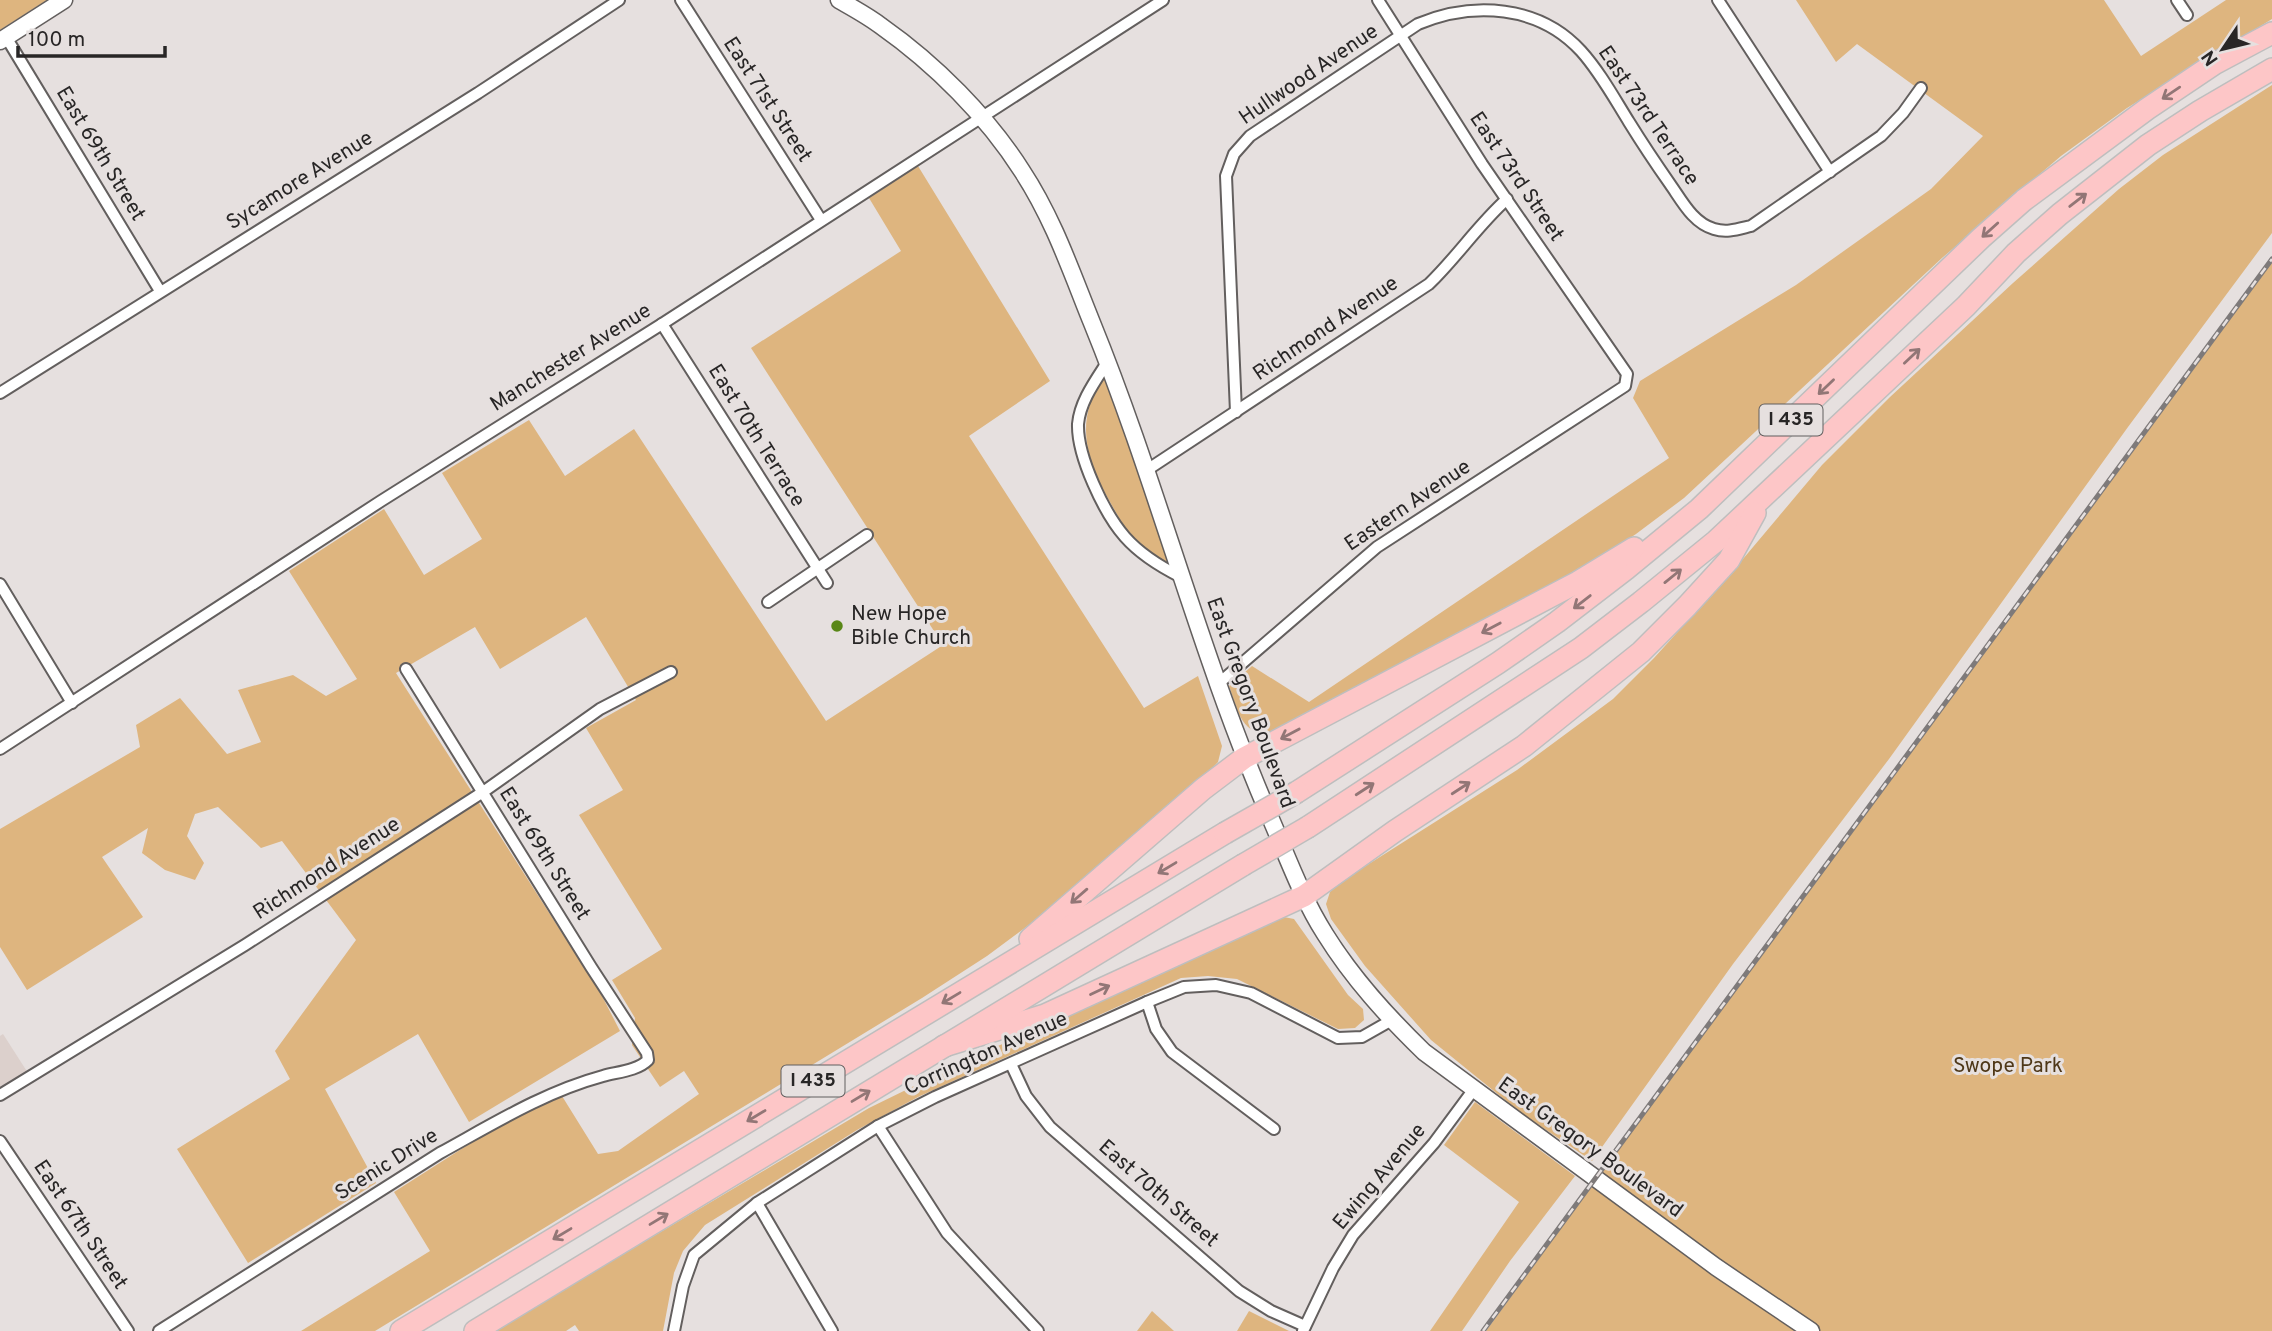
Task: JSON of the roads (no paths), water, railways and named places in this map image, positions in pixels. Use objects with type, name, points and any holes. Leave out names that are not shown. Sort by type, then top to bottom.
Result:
[{"type":"highway","name":"I 435","points":[[401,1331],[1297,792],[1498,663],[1557,622],[1699,509],[2024,200],[2105,139],[2214,64],[2272,33]]},
{"type":"highway","name":"I 435","points":[[475,1331],[1308,827],[1581,648],[1716,541],[2060,214],[2148,145],[2272,69]]},
{"type":"highway","points":[[944,1046],[1045,1015],[1304,896],[1395,831],[1524,746],[1641,652],[1728,560],[1766,494]]},
{"type":"highway","points":[[989,975],[1192,798],[1244,758],[1578,582],[1699,509]]},
{"type":"main road","points":[[3,39],[64,0]]},
{"type":"main road","name":"East Gregory Boulevard","points":[[839,0],[881,25],[923,59],[982,118],[1022,170],[1052,223],[1108,361],[1244,758],[1304,896],[1323,932],[1346,966],[1366,992],[1424,1052],[1716,1268],[1811,1331]]},
{"type":"street","name":"Sycamore Avenue","points":[[0,393],[478,93],[619,0]]},
{"type":"street","name":"East 71st Street","points":[[681,0],[821,220]]},
{"type":"street","name":"Manchester Avenue","points":[[0,749],[1163,0]]},
{"type":"street","name":"East 73rd Street","points":[[1378,0],[1482,164],[1627,374]]},
{"type":"street","points":[[1718,0],[1830,172],[1881,136],[1903,113],[1921,88]]},
{"type":"street","points":[[2177,0],[2187,15]]},
{"type":"street","name":"Hullwood Avenue","points":[[1236,412],[1226,176],[1234,155],[1250,136],[1401,36],[1436,17],[1479,9],[1535,20]]},
{"type":"street","name":"East 73rd Terrace","points":[[1535,20],[1572,43],[1595,67],[1637,137],[1690,213],[1703,224],[1728,231],[1751,226],[1830,172]]},
{"type":"street","name":"East 69th Street","points":[[3,39],[160,291]]},
{"type":"street","name":"Richmond Avenue","points":[[1147,470],[1429,284],[1451,263],[1485,219],[1507,199]]},
{"type":"street","name":"East 70th Terrace","points":[[662,324],[827,583]]},
{"type":"street","points":[[1108,361],[1087,394],[1078,424],[1085,466],[1124,536],[1161,568],[1181,577]]},
{"type":"street","name":"Eastern Avenue","points":[[1219,684],[1377,547],[1625,386],[1627,374]]},
{"type":"street","points":[[768,602],[867,535]]},
{"type":"street","points":[[0,584],[72,703]]},
{"type":"street","name":"East 69th Street","points":[[406,669],[647,1053],[648,1060]]},
{"type":"street","name":"Richmond Avenue","points":[[0,1095],[245,945],[483,792],[600,709],[671,672]]},
{"type":"street","name":"Corrington Avenue","points":[[674,1331],[683,1286],[694,1255],[757,1203],[878,1126],[935,1097],[1147,1002],[1184,988],[1216,985],[1251,993],[1338,1038],[1362,1037],[1392,1020]]},
{"type":"street","points":[[1147,1002],[1156,1029],[1172,1052],[1274,1129]]},
{"type":"street","name":"Scenic Drive","points":[[159,1331],[440,1153],[539,1098],[587,1080],[638,1068],[648,1060]]},
{"type":"street","name":"East 70th Street","points":[[1010,1064],[1026,1096],[1050,1127],[1239,1291],[1304,1328]]},
{"type":"street","name":"Ewing Avenue","points":[[1304,1328],[1333,1268],[1353,1235],[1434,1143],[1474,1089]]},
{"type":"street","points":[[878,1126],[947,1233],[1038,1331]]},
{"type":"street","name":"East 67th Street","points":[[0,1141],[128,1331]]},
{"type":"street","points":[[757,1203],[832,1331]]},
{"type":"railway","points":[[1483,1331],[2272,259]]},
{"type":"place","name":"New Hope Bible Church","points":[[837,626]]},
{"type":"park label","name":"Swope Park","points":[[2008,1066]]}]
